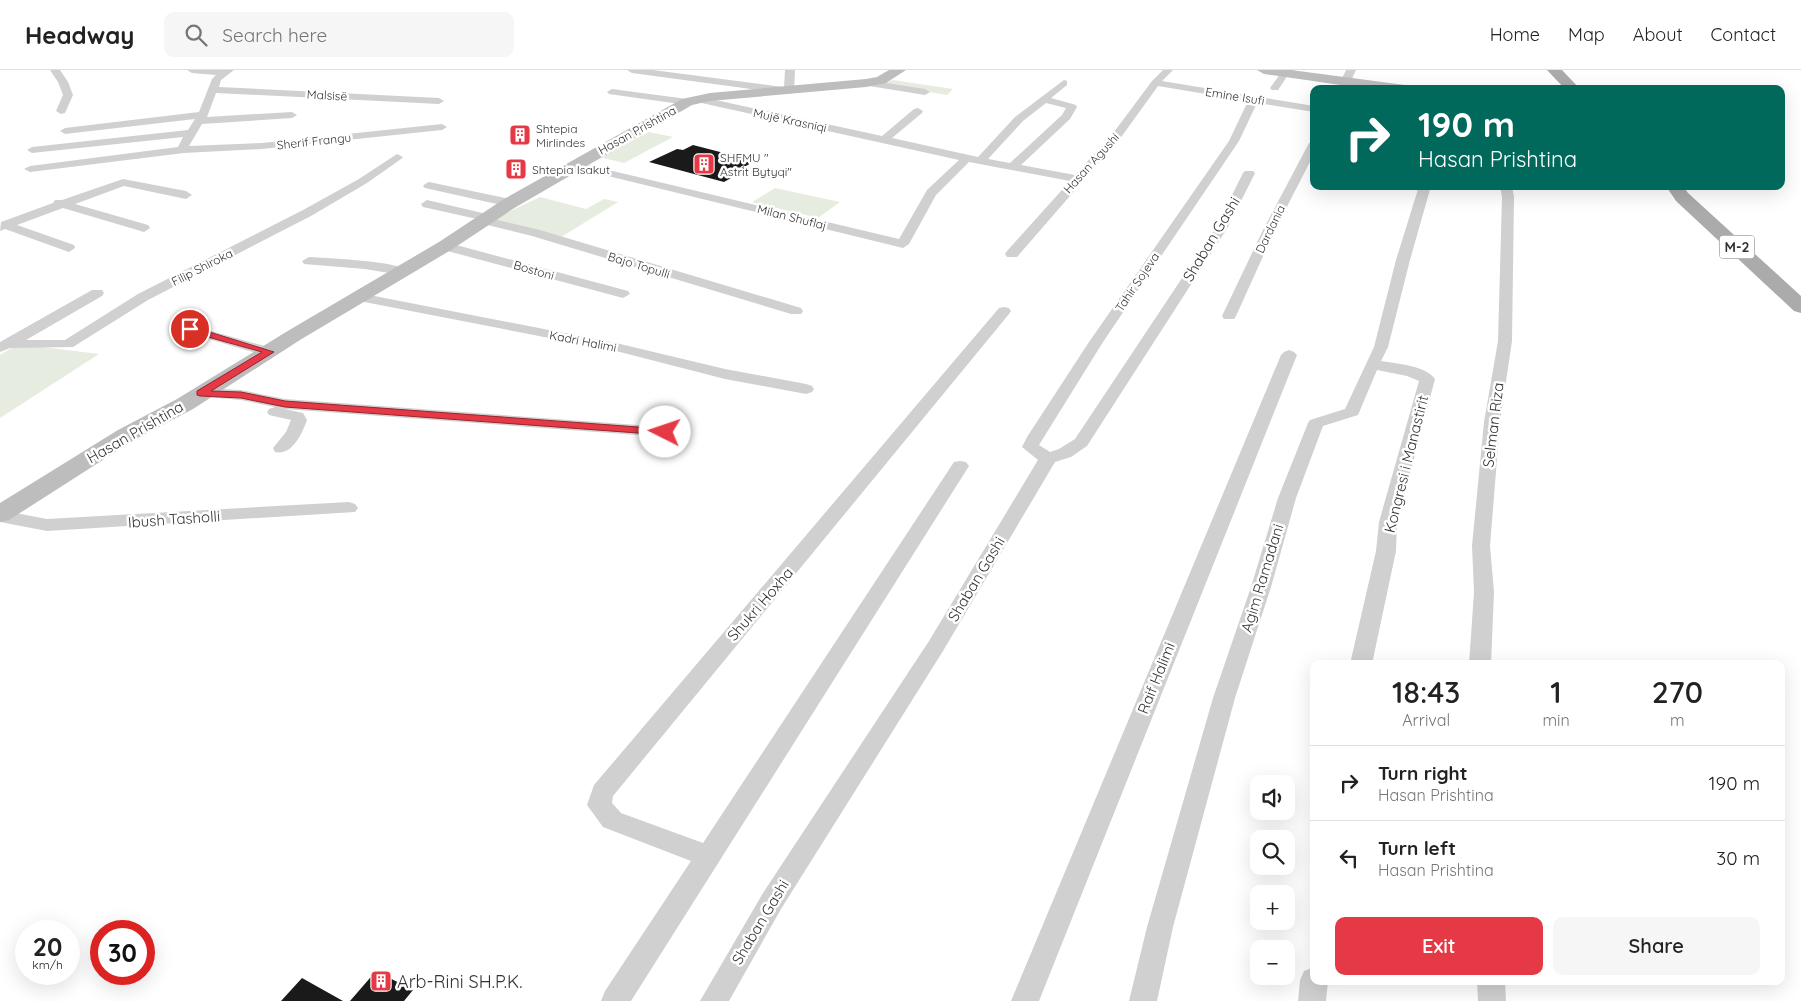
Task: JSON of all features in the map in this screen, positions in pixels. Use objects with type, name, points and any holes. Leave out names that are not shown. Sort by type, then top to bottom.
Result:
[{"type":"main road","points":[[1554,70],[1569,85]]},
{"type":"main road","name":"M-2","points":[[1677,190],[1682,197],[1801,307]]},
{"type":"street","points":[[55,70],[63,82],[68,95],[61,111]]},
{"type":"street","points":[[192,70],[226,71]]},
{"type":"street","name":"Hasan Prishtina","points":[[632,70],[789,91]]},
{"type":"street","points":[[789,91],[790,70]]},
{"type":"street","name":"Hasan Prishtina","points":[[612,92],[692,101],[866,84],[881,80],[899,70]]},
{"type":"street","name":"Hasan Agushi","points":[[1012,254],[1118,134],[1155,83],[1168,70]]},
{"type":"street","points":[[1264,70],[1379,85]]},
{"type":"street","points":[[184,150],[183,146],[201,118],[218,79],[226,71]]},
{"type":"street","points":[[1275,88],[1287,72]]},
{"type":"street","points":[[980,161],[1019,120],[1064,83]]},
{"type":"street","name":"Emine Isufi","points":[[1155,83],[1310,108]]},
{"type":"street","name":"Hasan Prishtina","points":[[866,84],[925,92]]},
{"type":"street","name":"Malsisë","points":[[214,90],[439,101]]},
{"type":"street","points":[[1012,167],[1066,117],[1072,107],[1044,99]]},
{"type":"street","name":"Tahir Sojeva","points":[[1048,458],[1030,447],[1035,437],[1096,342],[1234,141],[1254,99]]},
{"type":"street","name":"Hasan Prishtina","points":[[0,515],[126,435],[193,398],[445,246],[510,203],[692,101]]},
{"type":"street","name":"Mujë Krasniqi","points":[[692,101],[980,161],[1077,179]]},
{"type":"street","points":[[884,140],[918,111]]},
{"type":"street","name":"Sherif Frangu","points":[[65,131],[201,118],[292,115]]},
{"type":"street","name":"Sherif Frangu","points":[[30,169],[184,150],[262,146],[442,127]]},
{"type":"street","points":[[32,150],[191,132]]},
{"type":"street","name":"Dardania","points":[[1229,316],[1269,230],[1310,151]]},
{"type":"street","name":"Filip Shiroka","points":[[3,346],[68,344],[143,297],[307,213],[364,181],[397,157]]},
{"type":"street","name":"Milan Shuflaj","points":[[575,165],[903,244],[931,193],[968,158]]},
{"type":"street","name":"Shaban Gashi","points":[[714,1001],[772,901],[936,646],[1048,458],[1065,453],[1081,442],[1222,227],[1249,173]]},
{"type":"street","points":[[3,226],[60,203],[123,182],[186,195]]},
{"type":"street","points":[[428,186],[510,203]]},
{"type":"street","name":"Agim Ramadani","points":[[1144,1001],[1160,927],[1197,790],[1287,498],[1316,424],[1352,412],[1381,347],[1423,190]]},
{"type":"street","name":"Selman Riza","points":[[1480,660],[1484,592],[1481,546],[1492,422],[1505,341],[1507,190]]},
{"type":"street","points":[[60,203],[144,228]]},
{"type":"street","points":[[427,204],[485,219]]},
{"type":"street","name":"Bajo Topulli","points":[[485,219],[796,311]]},
{"type":"street","points":[[3,226],[69,248]]},
{"type":"street","name":"Bostoni","points":[[445,246],[623,294]]},
{"type":"street","points":[[309,261],[365,264],[401,271]]},
{"type":"street","points":[[3,346],[97,292]]},
{"type":"street","name":"Kadri Halimi","points":[[359,297],[616,347],[725,374],[806,389]]},
{"type":"street","name":"Shukri Hoxha","points":[[708,856],[612,820],[599,805],[602,792],[897,443],[1004,311]]},
{"type":"street","points":[[190,329],[270,352]]},
{"type":"street","name":"Raif Halimi","points":[[1025,1001],[1289,356]]},
{"type":"street","name":"Kongresi i Manastirit","points":[[1362,660],[1386,551],[1388,522],[1427,379],[1412,372],[1372,364]]},
{"type":"street","points":[[193,398],[241,395],[285,404],[665,432]]},
{"type":"street","points":[[193,398],[296,416],[299,420],[294,433],[281,448]]},
{"type":"street","points":[[615,1001],[960,466]]},
{"type":"street","name":"Ibush Tasholli","points":[[0,515],[47,526],[349,508]]},
{"type":"street","points":[[1312,1001],[1314,985]]},
{"type":"street","points":[[1491,985],[1492,1001]]},
{"type":"shaded area","points":[[893,80],[953,89],[947,95],[882,84]]},
{"type":"shaded area","points":[[649,132],[673,137],[624,163],[599,157]]},
{"type":"shaded area","points":[[775,188],[840,202],[818,218],[752,202]]},
{"type":"shaded area","points":[[540,197],[586,209],[604,199],[618,202],[558,239],[490,221]]},
{"type":"shaded area","points":[[18,344],[99,354],[0,418],[0,355]]},
{"type":"building","name":"SHFMU \" Astrit Bytyqi\"","points":[[693,145],[755,161],[744,167],[749,168],[724,182],[649,162],[677,149],[683,150]]},
{"type":"building","name":"Arb-Rini SH.P.K.","points":[[376,971],[413,990],[404,1001],[350,1001]]},
{"type":"building","points":[[302,978],[343,1001],[281,1001]]},
{"type":"place","name":"Shtepia Mirlindes","points":[[520,135]]},
{"type":"place","name":"SHFMU \" Astrit Bytyqi\"","points":[[704,164]]},
{"type":"place","name":"Shtepia Isakut","points":[[516,169]]},
{"type":"place","name":"Arb-Rini SH.P.K.","points":[[381,981]]},
{"type":"route","points":[[190,329],[270,352],[200,393],[241,395],[285,404],[665,432]]}]
